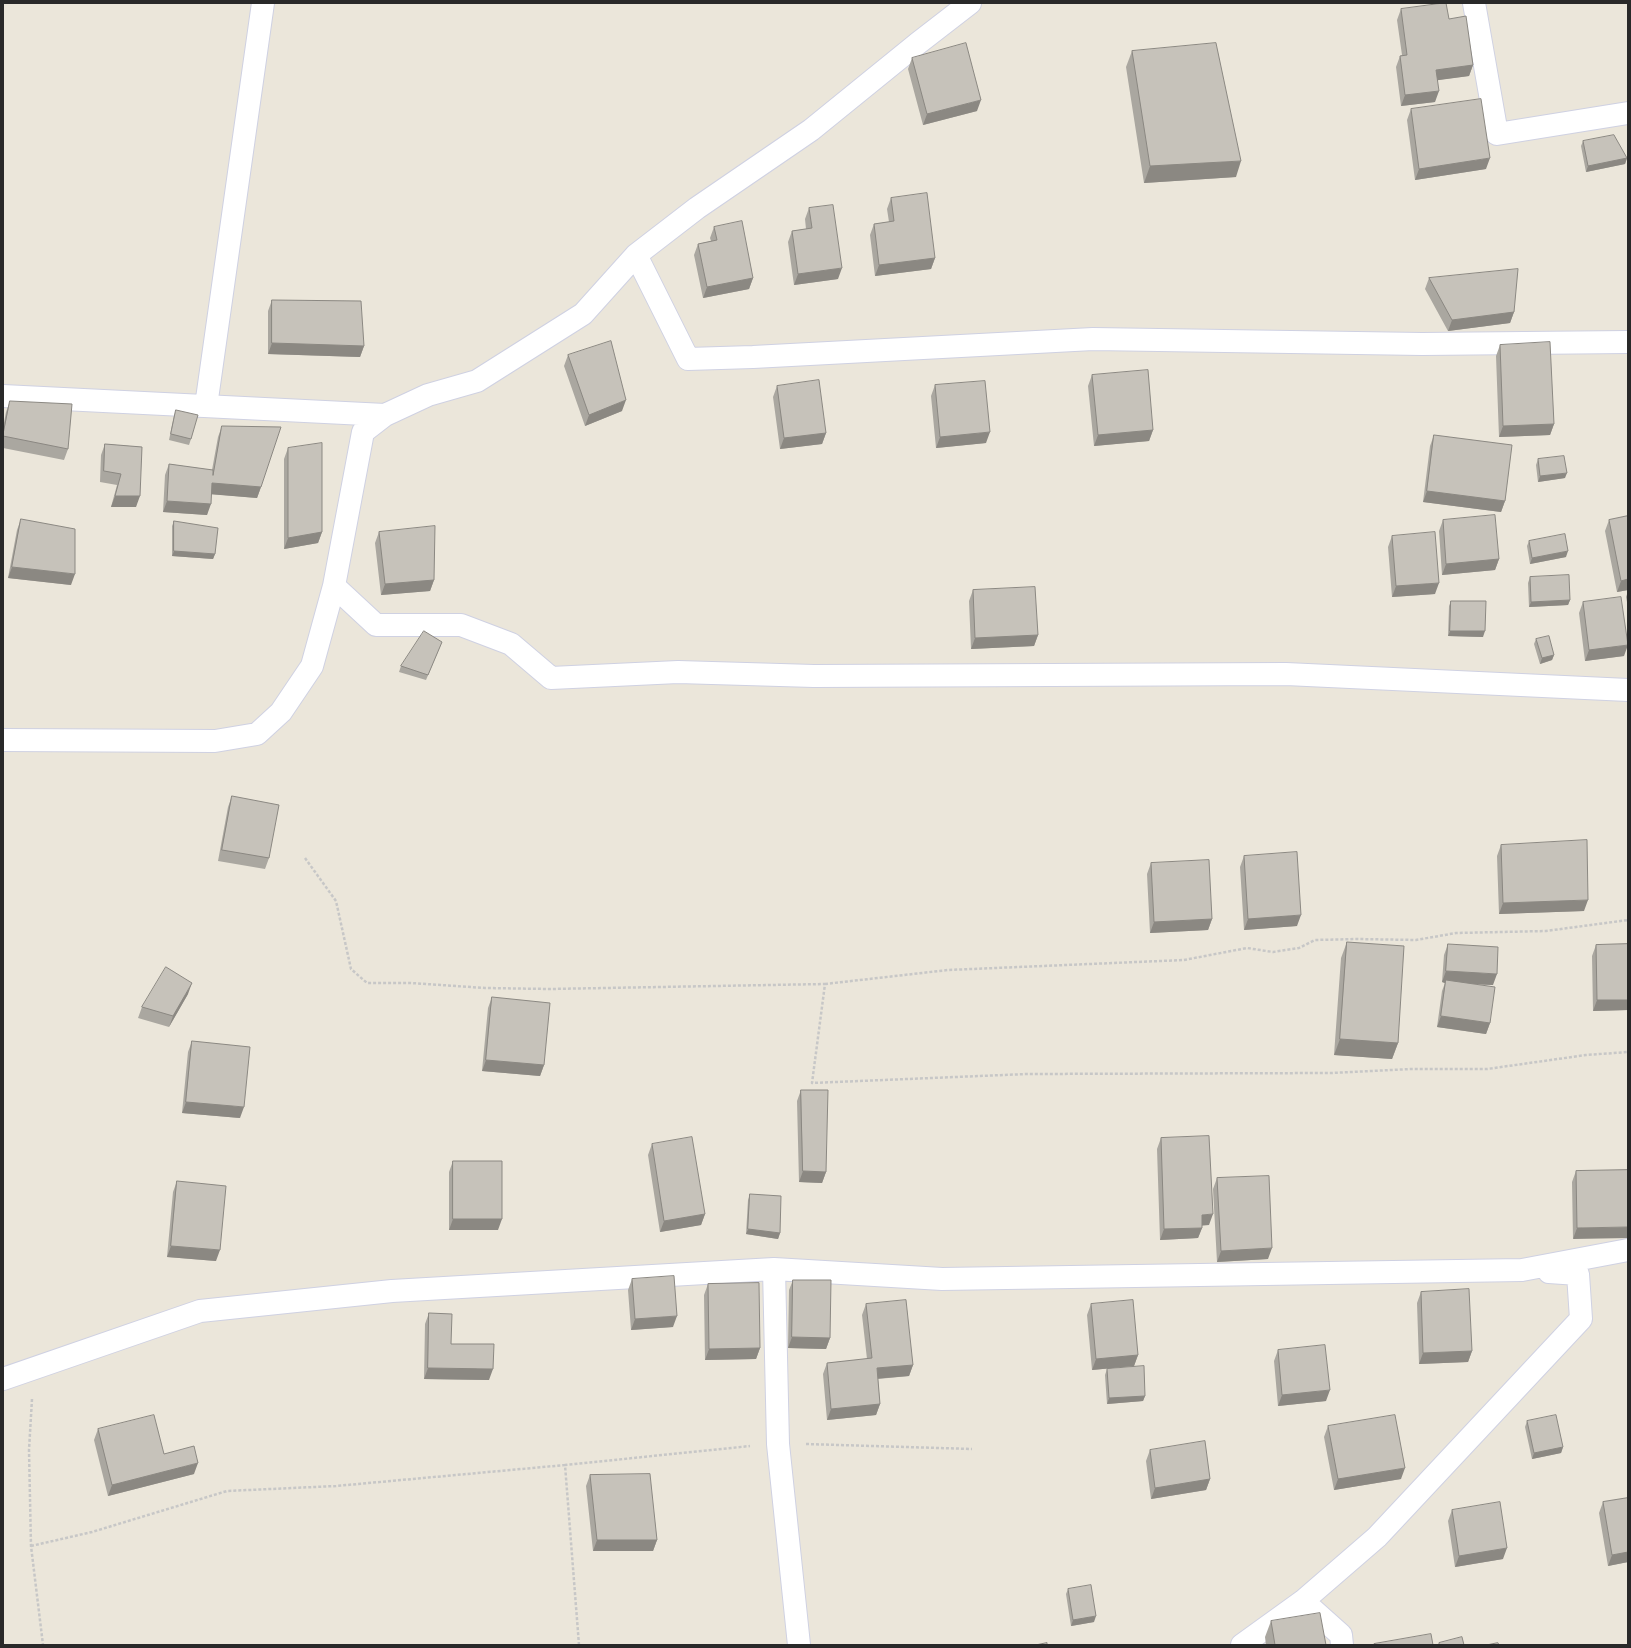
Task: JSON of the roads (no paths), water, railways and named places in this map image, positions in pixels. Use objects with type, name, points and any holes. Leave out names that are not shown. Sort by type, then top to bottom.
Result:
[{"type":"street","points":[[206,406],[263,3]]},
{"type":"street","points":[[3,740],[215,741],[257,734],[281,712],[312,666],[334,586],[363,432],[385,415],[428,395],[477,381],[583,314],[636,255],[697,208],[811,130],[970,3]]},
{"type":"street","points":[[1474,3],[1497,134],[1628,113]]},
{"type":"street","points":[[636,255],[688,359],[753,357],[1093,339],[1422,344],[1628,342]]},
{"type":"street","points":[[3,396],[385,415]]},
{"type":"street","points":[[334,586],[376,625],[462,625],[511,644],[551,678],[678,672],[814,676],[1286,674],[1628,690]]},
{"type":"street","points":[[1522,1270],[1628,1250]]},
{"type":"street","points":[[774,1269],[778,1444],[799,1645]]},
{"type":"street","points":[[3,1379],[200,1311],[392,1291],[774,1269],[942,1279],[1522,1270],[1578,1274],[1581,1319],[1377,1537],[1302,1601],[1242,1645]]},
{"type":"street","points":[[1302,1601],[1341,1635],[1342,1645]]}]
